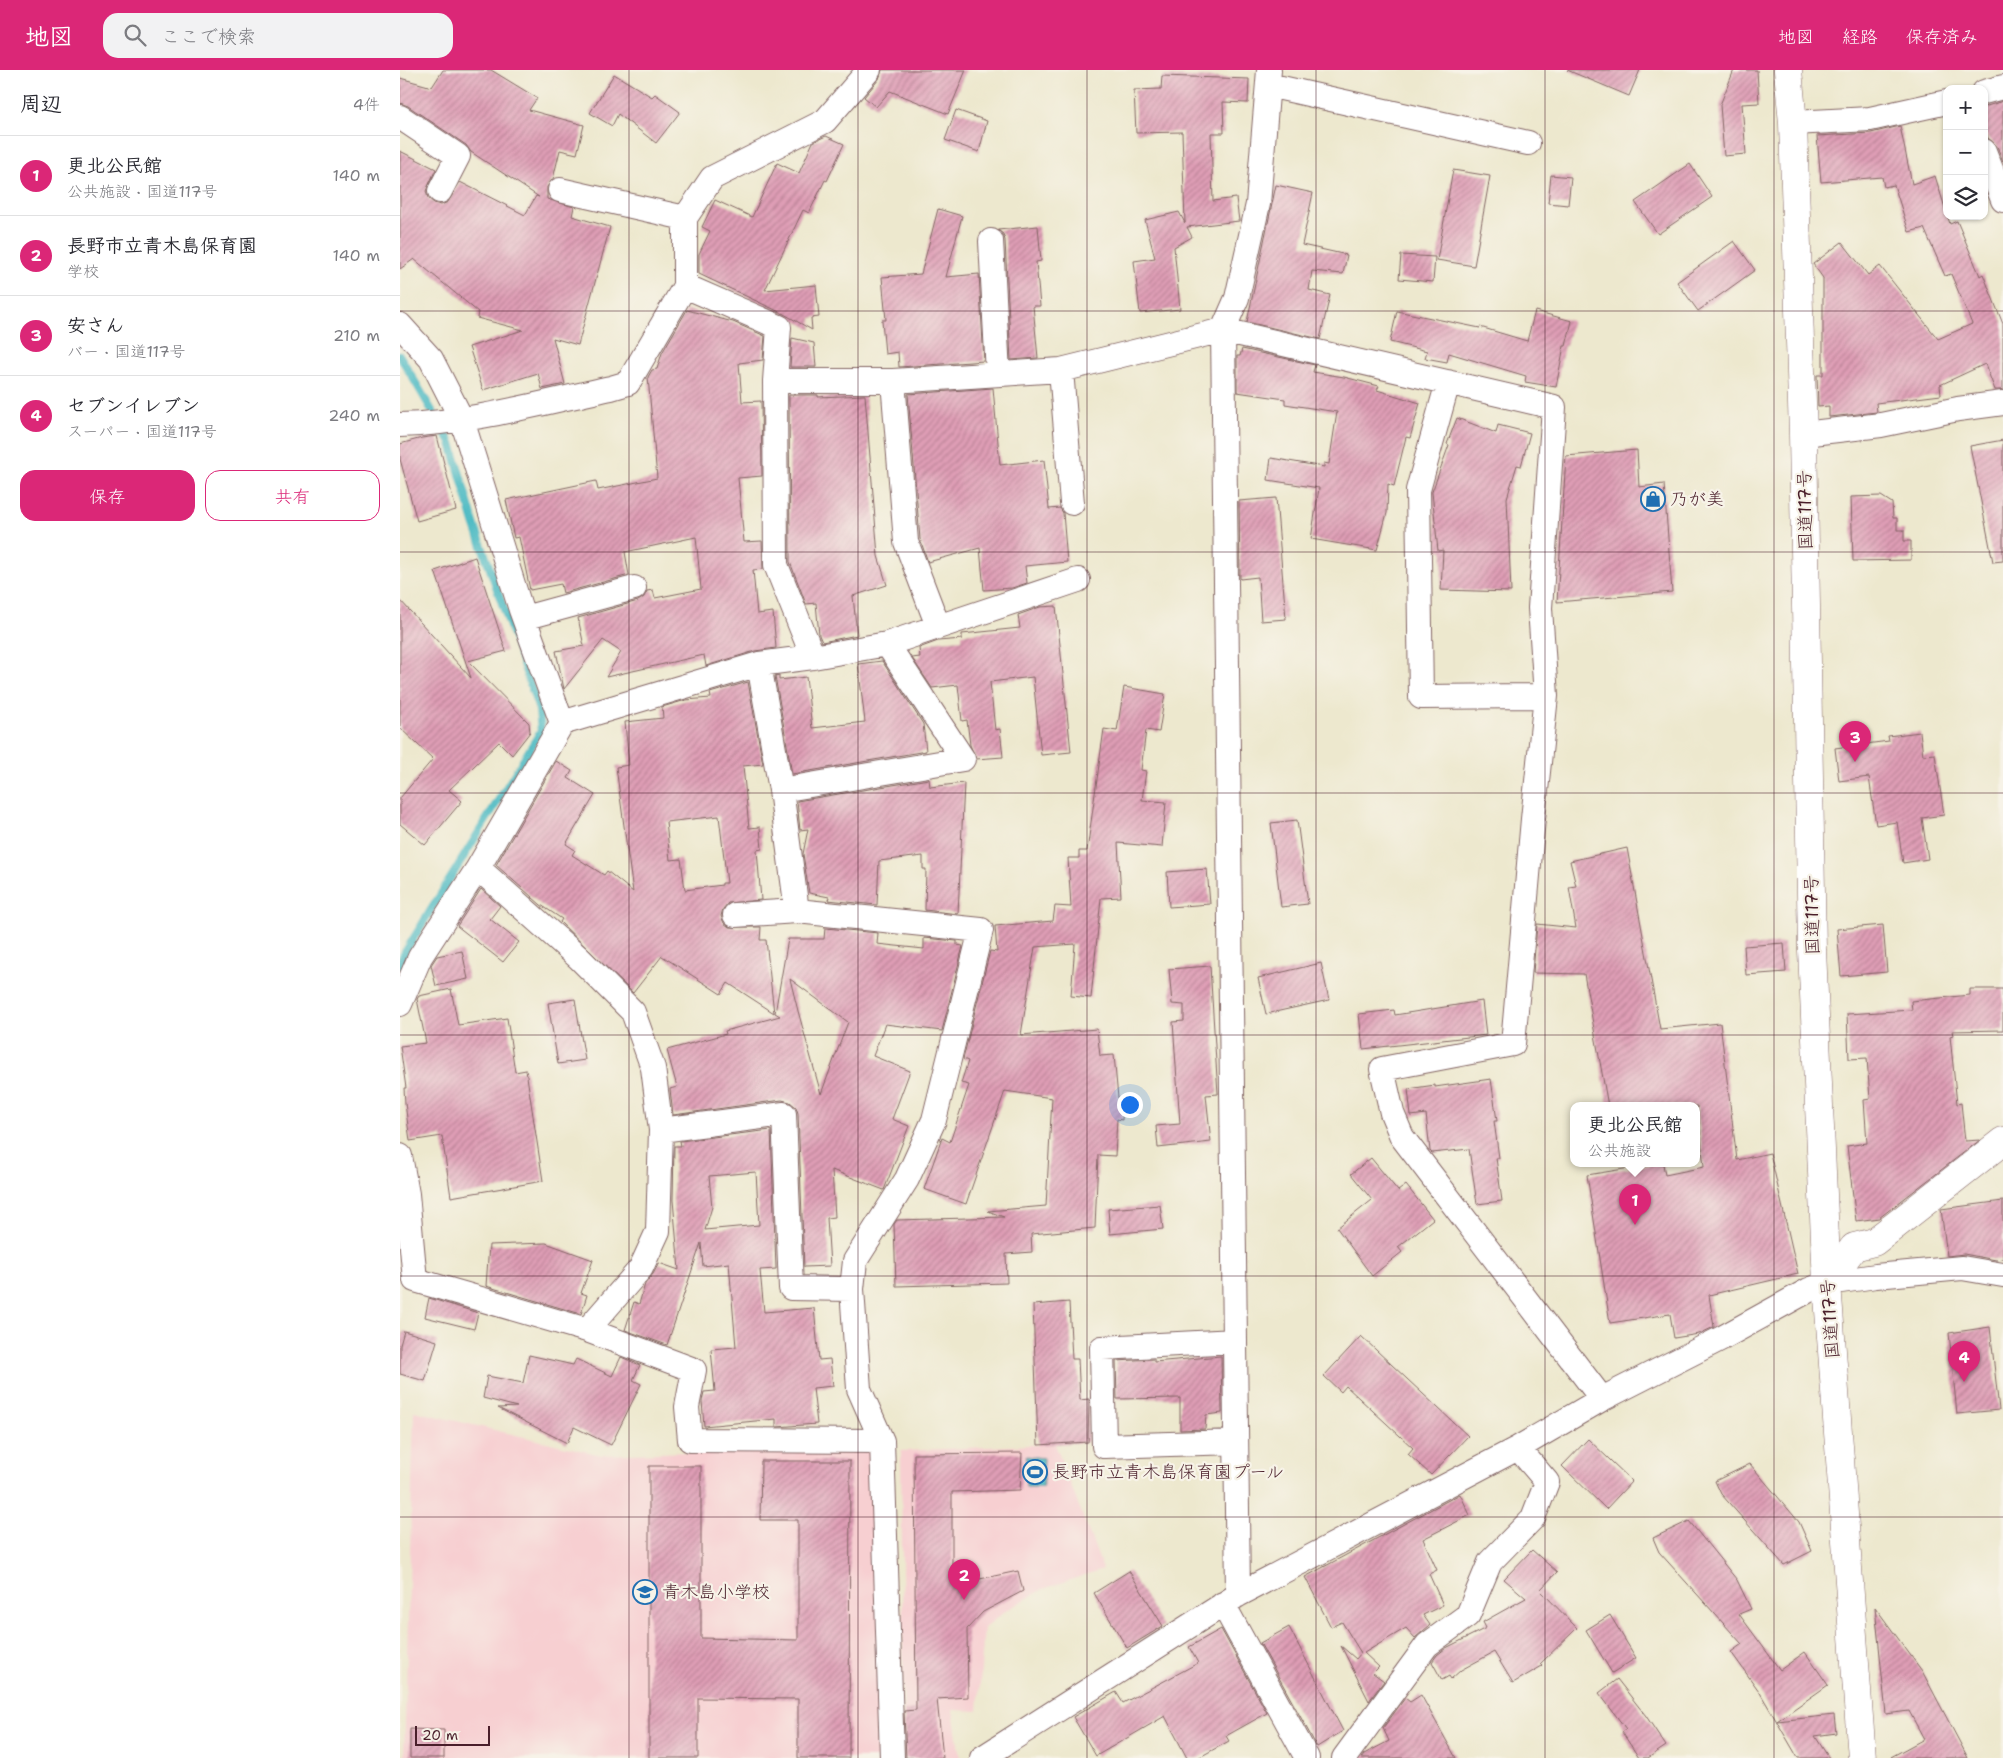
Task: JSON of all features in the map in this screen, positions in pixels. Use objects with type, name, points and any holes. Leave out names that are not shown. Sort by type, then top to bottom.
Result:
[{"type":"main road","name":"国道117号","points":[[1788,70],[1793,123],[1804,434],[1812,950],[1828,1283],[1862,1758]]},
{"type":"main road","points":[[1828,1283],[1854,1247],[1874,1242],[2003,1141]]},
{"type":"street","points":[[400,425],[449,422],[628,383],[685,286],[685,218],[712,178],[825,121],[870,70]]},
{"type":"street","points":[[1307,1758],[1231,1599],[1236,1442],[1223,330],[1237,298],[1258,204],[1269,77],[1528,143]]},
{"type":"street","points":[[1988,91],[2003,87]]},
{"type":"street","points":[[1793,123],[1870,119],[1943,103]]},
{"type":"street","points":[[400,117],[458,156],[440,191]]},
{"type":"street","points":[[1988,161],[2003,200]]},
{"type":"street","points":[[560,190],[685,218]]},
{"type":"street","points":[[991,241],[998,374]]},
{"type":"street","points":[[685,286],[779,327],[775,381],[776,565],[813,657]]},
{"type":"street","points":[[400,325],[431,359],[449,422],[562,723]]},
{"type":"street","points":[[775,381],[892,381],[1061,370],[1223,330],[1554,406],[1540,608],[1546,696],[1513,1044],[1382,1069],[1392,1114],[1402,1137],[1602,1399]]},
{"type":"street","points":[[1061,370],[1072,503]]},
{"type":"street","points":[[892,381],[906,542],[938,626]]},
{"type":"street","points":[[1448,382],[1418,490],[1421,697],[1546,696]]},
{"type":"street","points":[[1804,434],[1882,425],[1958,409],[2003,403]]},
{"type":"street","points":[[400,1004],[420,957],[478,868],[562,723],[759,664],[887,644],[1078,580]]},
{"type":"street","points":[[524,618],[634,588]]},
{"type":"street","points":[[781,790],[963,759],[887,644]]},
{"type":"street","points":[[759,664],[781,790],[797,911]]},
{"type":"street","points":[[478,868],[579,958],[634,1012],[653,1068],[661,1130],[658,1231],[641,1268],[587,1330]]},
{"type":"street","points":[[735,915],[797,911],[981,930],[934,1120],[907,1180],[856,1261],[852,1289],[859,1389],[882,1441],[892,1758]]},
{"type":"street","points":[[661,1130],[784,1114],[791,1288],[852,1289]]},
{"type":"street","points":[[400,1156],[407,1194],[415,1280],[587,1330],[694,1370],[687,1407],[690,1440],[882,1441]]},
{"type":"street","points":[[982,1758],[1231,1599],[1518,1448],[1602,1399],[1722,1338],[1809,1290],[1828,1283],[1876,1276],[1962,1268],[2003,1276]]},
{"type":"street","points":[[1235,1341],[1102,1348],[1104,1446],[1236,1442]]},
{"type":"street","points":[[1344,1758],[1427,1645],[1468,1615],[1490,1562],[1533,1518],[1548,1482],[1518,1448]]},
{"type":"shaded area","name":"青木島小学校","points":[[414,1411],[601,1455],[864,1446],[879,1463],[885,1758],[404,1758]]},
{"type":"shaded area","points":[[1055,1444],[1103,1569],[1043,1589],[1007,1610],[984,1628],[978,1711],[953,1710],[960,1758],[904,1758],[901,1451]]},
{"type":"water","name":"長野市立青木島保育園プール","points":[[1026,1456],[1044,1458],[1043,1487],[1026,1487]]},
{"type":"building","points":[[443,70],[491,70],[537,98],[529,110],[584,125],[577,154],[560,150],[553,179],[547,187],[547,199],[574,207],[572,216],[610,227],[578,345],[553,338],[565,384],[542,389],[538,373],[483,390],[469,347],[523,330],[477,318],[478,312],[414,259],[400,269],[400,151],[436,169],[426,191],[428,198],[434,203],[441,205],[448,202],[460,182],[525,215],[536,196],[539,197],[471,152],[466,145],[408,106],[400,103],[400,78],[432,87]]},
{"type":"building","points":[[882,70],[966,70],[948,114],[890,91],[876,107],[864,97],[879,79]]},
{"type":"building","points":[[1567,70],[1640,70],[1629,96]]},
{"type":"building","points":[[1734,70],[1757,70],[1759,103],[1742,104],[1746,154],[1724,156],[1720,105]]},
{"type":"building","points":[[614,74],[652,97],[655,94],[680,112],[656,143],[618,114],[612,126],[590,113]]},
{"type":"building","points":[[1162,76],[1249,79],[1248,103],[1223,102],[1224,133],[1211,133],[1213,201],[1236,198],[1239,221],[1187,227],[1192,237],[1174,247],[1180,309],[1140,313],[1134,261],[1155,258],[1145,220],[1179,212],[1185,223],[1182,132],[1136,133],[1134,90],[1161,89]]},
{"type":"building","points":[[2003,101],[2003,162],[1997,146],[1988,138],[1988,106]]},
{"type":"building","points":[[956,110],[987,121],[979,152],[945,140]]},
{"type":"building","points":[[1900,126],[1912,184],[1935,176],[1943,202],[1943,220],[1949,220],[1950,224],[1957,221],[1980,276],[1983,274],[2003,324],[2003,390],[1995,390],[1985,364],[1940,385],[1941,395],[1876,403],[1877,412],[1829,417],[1829,406],[1818,407],[1817,375],[1823,375],[1823,278],[1813,264],[1842,242],[1868,275],[1880,266],[1938,339],[1972,324],[1951,274],[1945,276],[1924,228],[1909,232],[1894,185],[1884,187],[1882,177],[1821,182],[1817,136],[1871,133]]},
{"type":"building","points":[[826,136],[844,144],[827,181],[825,180],[809,213],[803,210],[765,290],[816,285],[819,317],[811,318],[812,330],[784,314],[699,274],[699,254],[710,231],[702,227],[715,200],[752,217],[777,163],[799,173],[813,142]]},
{"type":"building","points":[[1690,164],[1712,197],[1658,234],[1635,202]]},
{"type":"building","points":[[1453,170],[1490,176],[1474,266],[1437,260]]},
{"type":"building","points":[[1551,175],[1571,177],[1568,205],[1548,203]]},
{"type":"building","points":[[1276,185],[1313,193],[1302,245],[1347,255],[1343,274],[1312,271],[1309,290],[1330,295],[1320,339],[1247,322]]},
{"type":"building","points":[[938,209],[962,216],[946,277],[979,274],[984,361],[899,367],[898,352],[885,354],[882,320],[886,320],[882,277],[921,274]]},
{"type":"building","points":[[1038,226],[1041,261],[1036,262],[1040,306],[1033,306],[1038,358],[1011,360],[1005,240],[1003,234],[998,230]]},
{"type":"building","points":[[1734,241],[1755,270],[1698,311],[1677,282]]},
{"type":"building","points":[[1401,255],[1435,257],[1433,282],[1399,279]]},
{"type":"building","points":[[687,310],[733,322],[765,336],[763,360],[739,363],[742,402],[761,401],[762,476],[738,478],[744,542],[762,541],[763,569],[753,570],[757,614],[773,612],[776,648],[755,651],[706,666],[704,655],[606,677],[621,652],[603,640],[564,689],[556,651],[584,646],[578,618],[638,601],[644,597],[647,591],[653,590],[655,598],[701,589],[696,537],[625,552],[629,575],[563,593],[561,584],[530,590],[519,537],[514,538],[506,500],[596,481],[598,490],[657,478],[648,377],[652,370],[657,369],[662,353]]},
{"type":"building","points":[[1397,311],[1480,327],[1527,341],[1535,311],[1572,321],[1566,346],[1564,346],[1556,387],[1525,382],[1526,376],[1449,353],[1447,362],[1425,358],[1427,351],[1390,342]]},
{"type":"building","points":[[792,338],[814,343],[816,367],[790,367]]},
{"type":"building","points":[[1242,349],[1315,365],[1313,372],[1344,377],[1379,386],[1377,390],[1420,403],[1410,438],[1406,437],[1394,486],[1388,484],[1387,513],[1377,550],[1311,539],[1319,488],[1268,480],[1271,458],[1324,467],[1324,463],[1329,464],[1337,412],[1285,404],[1285,399],[1237,392],[1237,356],[1240,356]]},
{"type":"building","points":[[993,388],[1000,465],[1044,460],[1049,509],[1060,508],[1063,513],[1067,562],[1025,566],[1027,583],[1012,588],[984,590],[980,548],[928,562],[920,539],[908,394]]},
{"type":"building","points":[[789,395],[818,395],[818,397],[865,395],[878,556],[887,585],[853,596],[857,635],[822,642],[819,635],[816,603],[806,604],[790,562]]},
{"type":"building","points":[[1457,418],[1496,433],[1498,425],[1530,433],[1521,466],[1517,465],[1507,498],[1511,592],[1441,590],[1443,550],[1438,551],[1432,492]]},
{"type":"building","points":[[437,436],[456,510],[417,521],[400,459],[400,444]]},
{"type":"building","points":[[2003,440],[2003,561],[1993,562],[1970,446]]},
{"type":"building","points":[[1637,450],[1639,487],[1664,484],[1672,592],[1557,602],[1566,456]]},
{"type":"building","points":[[1881,496],[1892,503],[1893,518],[1897,518],[1897,530],[1904,530],[1904,541],[1911,541],[1911,560],[1853,561],[1851,497]]},
{"type":"building","points":[[1276,498],[1286,619],[1261,621],[1258,577],[1240,579],[1239,501]]},
{"type":"building","points":[[475,557],[506,651],[468,661],[529,723],[530,732],[512,755],[499,742],[449,790],[462,801],[425,845],[400,824],[400,798],[433,759],[400,728],[400,600],[471,678],[435,571]]},
{"type":"building","points":[[1056,606],[1071,752],[1041,755],[1033,677],[990,682],[995,730],[1000,729],[1003,757],[976,759],[970,745],[967,720],[962,721],[958,685],[932,688],[912,658],[920,657],[919,648],[938,641],[962,639],[962,634],[1020,628],[1018,615],[1040,607]]},
{"type":"building","points":[[882,661],[923,724],[926,751],[792,774],[775,676],[779,675],[779,680],[806,677],[812,728],[865,722],[858,664]]},
{"type":"building","points":[[748,682],[763,764],[743,766],[749,828],[760,827],[762,849],[757,850],[761,900],[728,903],[723,909],[721,916],[724,923],[729,927],[761,927],[760,940],[766,940],[774,1013],[728,983],[721,994],[662,956],[633,993],[560,922],[562,919],[541,905],[496,865],[556,761],[572,771],[568,778],[595,795],[566,844],[575,850],[572,855],[604,875],[607,871],[633,892],[616,767],[629,765],[625,722],[663,718],[662,707],[686,700],[711,698],[710,693]],"holes":[[[719,816],[727,883],[685,890],[681,859],[670,860],[666,822]]]},
{"type":"building","points":[[1124,687],[1165,694],[1159,732],[1146,730],[1141,770],[1146,771],[1142,800],[1166,802],[1162,847],[1118,843],[1121,897],[1101,898],[1091,998],[1071,996],[1075,944],[1035,947],[1021,1035],[1097,1029],[1100,1056],[1114,1055],[1118,1098],[1123,1098],[1122,1120],[1117,1119],[1115,1156],[1098,1155],[1095,1228],[1031,1234],[1032,1252],[1006,1254],[1007,1283],[896,1286],[894,1224],[897,1220],[1004,1217],[988,1211],[1046,1206],[1052,1098],[1005,1091],[966,1204],[924,1189],[942,1138],[950,1142],[969,1085],[961,1083],[968,1061],[963,1059],[990,951],[997,952],[995,926],[1053,921],[1055,906],[1071,907],[1068,858],[1079,858],[1079,851],[1087,851],[1104,729],[1117,731]]},
{"type":"building","points":[[1920,732],[1923,755],[1935,754],[1944,815],[1922,818],[1928,859],[1903,863],[1897,822],[1876,825],[1869,777],[1839,781],[1835,748],[1889,741],[1888,736]]},
{"type":"building","points":[[929,779],[930,787],[964,783],[958,914],[925,910],[926,869],[923,869],[923,856],[879,861],[877,905],[828,900],[829,897],[809,893],[803,854],[808,829],[800,830],[797,801]]},
{"type":"building","points":[[1297,820],[1308,904],[1281,907],[1271,823]]},
{"type":"building","points":[[1627,848],[1660,1029],[1720,1023],[1737,1160],[1770,1153],[1798,1274],[1709,1295],[1714,1327],[1699,1334],[1674,1338],[1670,1314],[1610,1323],[1587,1175],[1636,1167],[1664,1167],[1665,1175],[1704,1167],[1700,1132],[1700,1102],[1607,1102],[1584,974],[1533,973],[1537,924],[1576,928],[1569,887],[1576,886],[1570,861]]},
{"type":"building","points":[[1207,869],[1210,904],[1169,907],[1167,872]]},
{"type":"building","points":[[481,889],[500,906],[490,919],[519,942],[503,962],[457,926]]},
{"type":"building","points":[[1883,925],[1887,972],[1841,976],[1837,929]]},
{"type":"building","points":[[825,928],[878,933],[877,944],[924,949],[924,938],[957,941],[957,945],[963,946],[942,1031],[885,1024],[873,1056],[910,1071],[892,1119],[909,1126],[884,1190],[832,1170],[835,1217],[827,1218],[830,1266],[804,1267],[798,1113],[796,1107],[790,1102],[782,1100],[673,1115],[670,1089],[677,1087],[667,1050],[726,1034],[725,1031],[780,1016],[775,1013],[788,939],[824,939]],"holes":[[[790,979],[848,1022],[821,1094]]]},
{"type":"building","points":[[1784,943],[1786,972],[1746,975],[1744,946]]},
{"type":"building","points":[[462,951],[468,979],[436,986],[431,965],[437,956]]},
{"type":"building","points":[[1321,963],[1329,1000],[1266,1014],[1258,978]]},
{"type":"building","points":[[1210,966],[1218,1094],[1206,1095],[1211,1142],[1158,1148],[1156,1126],[1180,1124],[1173,1022],[1184,1021],[1184,1005],[1172,1004],[1169,969]]},
{"type":"building","points":[[451,989],[458,1025],[507,1018],[515,1072],[526,1070],[543,1181],[451,1197],[442,1136],[410,1141],[405,1103],[404,1088],[406,1088],[400,1046],[426,1043],[417,999],[419,996]]},
{"type":"building","points":[[1970,989],[2003,989],[2003,1030],[1952,1031],[1953,1035],[1950,1036],[1957,1104],[1961,1103],[1965,1141],[1980,1140],[1879,1218],[1856,1221],[1847,1146],[1867,1143],[1864,1100],[1870,1099],[1867,1058],[1849,1059],[1847,1014],[1912,1010],[1911,1001],[1970,995]]},
{"type":"building","points":[[575,999],[585,1060],[558,1064],[548,1003]]},
{"type":"building","points":[[1482,1001],[1486,1035],[1363,1049],[1359,1014],[1394,1010],[1395,1015]]},
{"type":"building","points":[[1491,1079],[1497,1121],[1494,1121],[1499,1158],[1496,1158],[1502,1201],[1477,1204],[1469,1149],[1432,1153],[1430,1151],[1426,1114],[1411,1116],[1408,1089]]},
{"type":"building","points":[[771,1130],[776,1269],[760,1270],[764,1312],[814,1308],[819,1360],[830,1359],[833,1386],[813,1388],[817,1424],[776,1427],[776,1419],[704,1426],[702,1401],[704,1392],[715,1391],[711,1349],[736,1347],[729,1263],[703,1266],[701,1243],[667,1345],[625,1330],[634,1302],[639,1304],[645,1284],[659,1263],[679,1270],[673,1200],[674,1146],[681,1146],[680,1141]],"holes":[[[756,1172],[759,1225],[705,1230],[712,1207],[709,1176]]]},
{"type":"building","points":[[1371,1158],[1398,1191],[1406,1185],[1433,1219],[1398,1247],[1402,1252],[1372,1276],[1337,1228],[1372,1200],[1351,1174]]},
{"type":"building","points":[[2003,1201],[2003,1259],[1996,1260],[1964,1254],[1947,1256],[1941,1209]]},
{"type":"building","points":[[1160,1205],[1163,1229],[1110,1234],[1108,1209]]},
{"type":"building","points":[[546,1243],[593,1260],[581,1293],[587,1295],[581,1314],[486,1286],[489,1245]]},
{"type":"building","points":[[429,1298],[478,1313],[474,1329],[425,1317]]},
{"type":"building","points":[[1069,1302],[1072,1359],[1078,1359],[1080,1400],[1089,1399],[1088,1442],[1038,1445],[1033,1305]]},
{"type":"building","points":[[1990,1327],[1999,1410],[1957,1414],[1949,1333]]},
{"type":"building","points":[[404,1331],[437,1341],[425,1381],[400,1374],[400,1345]]},
{"type":"building","points":[[1361,1336],[1468,1436],[1431,1475],[1408,1454],[1413,1448],[1346,1386],[1341,1392],[1324,1376]]},
{"type":"building","points":[[529,1355],[573,1365],[576,1359],[612,1376],[621,1357],[640,1365],[633,1380],[641,1384],[611,1445],[574,1427],[567,1443],[498,1408],[517,1407],[483,1398],[487,1376],[523,1383]]},
{"type":"building","points":[[1221,1356],[1222,1413],[1206,1415],[1205,1429],[1180,1430],[1180,1398],[1117,1399],[1116,1361],[1154,1359],[1154,1362]]},
{"type":"building","points":[[1588,1439],[1632,1481],[1606,1509],[1562,1466]]},
{"type":"building","points":[[1022,1453],[1020,1490],[952,1492],[952,1571],[975,1580],[1018,1571],[1023,1591],[983,1612],[967,1629],[968,1697],[937,1699],[943,1758],[906,1758],[904,1711],[916,1710],[914,1454]]},
{"type":"building","points":[[761,1461],[850,1461],[849,1758],[798,1758],[798,1699],[698,1698],[698,1758],[649,1758],[649,1466],[701,1466],[701,1638],[798,1640],[798,1520],[760,1520]]},
{"type":"building","points":[[1750,1464],[1799,1522],[1812,1551],[1784,1565],[1721,1494],[1715,1481]]},
{"type":"building","points":[[1460,1494],[1470,1515],[1423,1539],[1437,1570],[1429,1574],[1443,1605],[1423,1615],[1430,1625],[1415,1638],[1406,1628],[1364,1653],[1379,1667],[1373,1673],[1384,1681],[1369,1701],[1341,1646],[1356,1659],[1361,1653],[1342,1622],[1331,1627],[1305,1577]]},
{"type":"building","points":[[1689,1521],[1737,1580],[1751,1609],[1739,1614],[1780,1670],[1805,1652],[1828,1685],[1777,1721],[1834,1715],[1836,1733],[1815,1736],[1829,1758],[1798,1758],[1759,1691],[1731,1652],[1742,1644],[1659,1552],[1653,1538]]},
{"type":"building","points":[[1532,1550],[1557,1572],[1540,1590],[1577,1628],[1540,1664],[1542,1666],[1513,1683],[1494,1652],[1461,1670],[1451,1679],[1449,1676],[1442,1680],[1432,1662],[1437,1655],[1446,1648],[1486,1628],[1483,1622],[1526,1598],[1504,1579]]},
{"type":"building","points":[[1129,1571],[1163,1626],[1127,1648],[1094,1593]]},
{"type":"building","points":[[1875,1607],[1922,1671],[1968,1758],[1889,1758],[1924,1739],[1909,1711],[1886,1714]]},
{"type":"building","points":[[1610,1615],[1636,1658],[1612,1673],[1586,1630]]},
{"type":"building","points":[[1289,1627],[1343,1731],[1317,1747],[1260,1643]]},
{"type":"building","points":[[1221,1629],[1267,1713],[1226,1736],[1229,1741],[1198,1758],[1187,1758],[1165,1716],[1096,1756],[1073,1717],[1116,1692],[1123,1703],[1198,1663],[1189,1647]]},
{"type":"building","points":[[1617,1679],[1646,1716],[1666,1746],[1648,1758],[1639,1758],[1622,1732],[1626,1729],[1599,1693]]},
{"type":"building","points":[[1421,1695],[1456,1758],[1361,1758],[1364,1754],[1389,1741],[1383,1728],[1405,1698],[1410,1702]]},
{"type":"building","points":[[410,1729],[444,1730],[444,1758],[410,1758]]},
{"type":"waterway","points":[[400,356],[451,443],[474,523],[539,710],[541,731],[405,952],[400,965]]},
{"type":"place","name":"乃が美","points":[[1653,499]]},
{"type":"place","name":"安さん","points":[[1855,762]]},
{"type":"place","name":"更北公民館","points":[[1635,1225]]},
{"type":"place","name":"セブンイレブン","points":[[1964,1382]]},
{"type":"place","name":"長野市立青木島保育園プール","points":[[1035,1472]]},
{"type":"place","name":"青木島小学校","points":[[645,1592]]},
{"type":"place","name":"長野市立青木島保育園","points":[[964,1600]]}]
